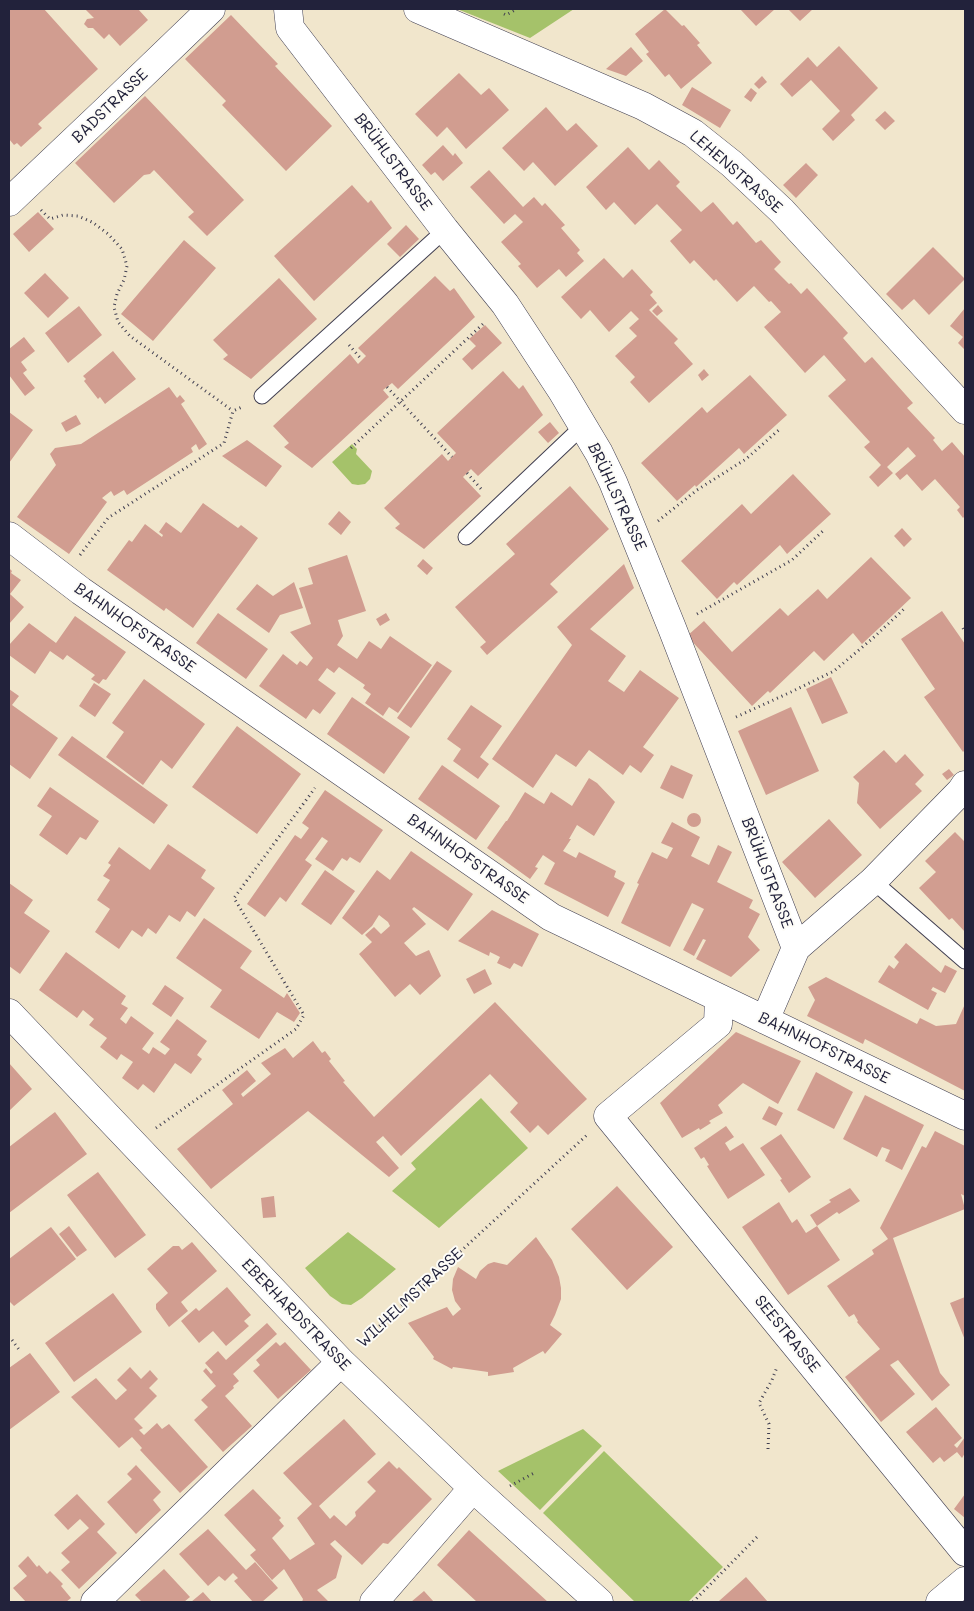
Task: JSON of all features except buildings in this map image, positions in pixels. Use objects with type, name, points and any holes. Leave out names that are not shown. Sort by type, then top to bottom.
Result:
[{"type":"street","name":"BADSTRASSE","points":[[9,202],[210,9]]},
{"type":"street","name":"BRÜHLSTRASSE","points":[[288,9],[290,28],[445,230],[505,304],[583,426],[616,490],[669,619],[796,948],[765,1020]]},
{"type":"street","name":"LEHENSTRASSE","points":[[418,9],[642,106],[693,133],[732,164],[782,211],[965,410]]},
{"type":"street","name":"BAHNHOFSTRASSE","points":[[9,536],[168,652],[551,918],[965,1116]]},
{"type":"street","points":[[796,948],[873,880],[965,785]]},
{"type":"street","points":[[608,1116],[718,1024],[719,998]]},
{"type":"street","name":"EBERHARDSTRASSE","points":[[9,1013],[341,1362],[473,1488],[598,1602]]},
{"type":"street","name":"SEESTRASSE","points":[[608,1116],[965,1552]]},
{"type":"street","points":[[95,1602],[341,1362]]},
{"type":"street","points":[[374,1602],[473,1488]]},
{"type":"street","points":[[940,1602],[965,1581]]},
{"type":"lane","points":[[262,396],[445,230]]},
{"type":"lane","points":[[466,537],[583,426]]},
{"type":"lane","points":[[873,880],[965,961]]},
{"type":"path","points":[[499,12],[506,15],[517,9]]},
{"type":"path","points":[[50,219],[63,215],[78,216],[92,222],[108,234],[122,250],[127,266],[114,307],[118,322],[130,336],[233,411],[224,442],[108,518],[63,577]]},
{"type":"path","points":[[351,448],[480,327]]},
{"type":"path","points":[[387,387],[452,457]]},
{"type":"path","points":[[676,506],[697,490],[746,459],[781,428]]},
{"type":"path","points":[[720,601],[792,560],[825,529]]},
{"type":"path","points":[[710,728],[791,692],[834,670],[872,639],[904,609]]},
{"type":"path","points":[[134,1144],[296,1029],[304,1015],[234,898],[332,766]]},
{"type":"path","name":"WILHELMSTRASSE","points":[[341,1362],[608,1116]]},
{"type":"path","points":[[768,1449],[769,1424],[759,1404],[772,1380],[789,1336]]},
{"type":"path","points":[[12,1340],[20,1351]]},
{"type":"path","points":[[693,1602],[757,1537]]},
{"type":"green space","points":[[457,9],[574,9],[530,38]]},
{"type":"green space","points":[[352,444],[357,449],[356,454],[372,471],[370,479],[365,484],[352,484],[332,462]]},
{"type":"green space","points":[[481,1098],[528,1148],[439,1228],[392,1191],[416,1169],[411,1163]]},
{"type":"green space","points":[[348,1232],[396,1269],[351,1305],[342,1304],[330,1296],[305,1268]]},
{"type":"green space","points":[[583,1429],[602,1446],[540,1510],[498,1471]]},
{"type":"green space","points":[[604,1451],[723,1567],[688,1602],[635,1602],[543,1513]]}]
